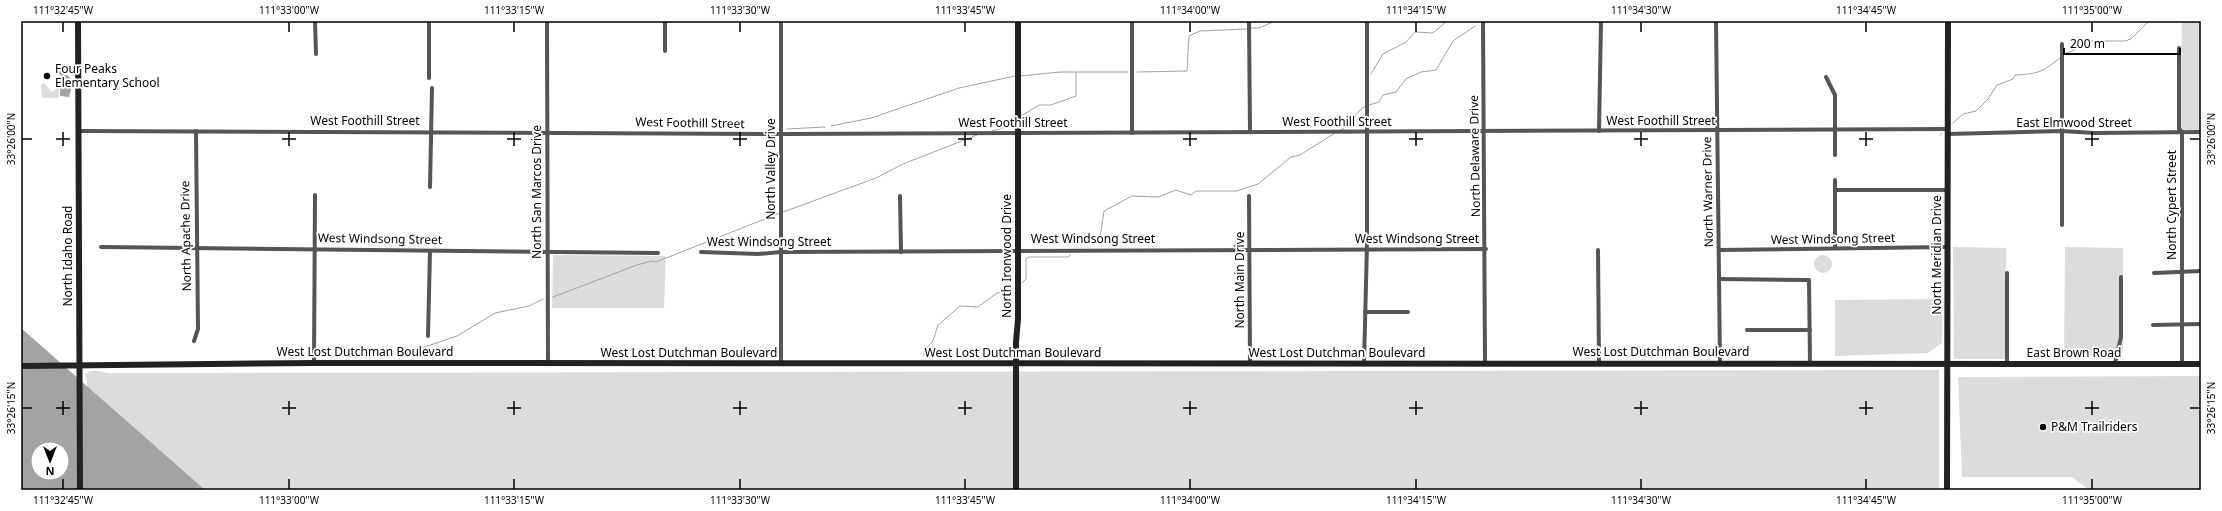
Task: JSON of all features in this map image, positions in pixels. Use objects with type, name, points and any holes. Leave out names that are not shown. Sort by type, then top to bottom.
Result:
[{"type":"street","name":"North Idaho Road","points":[[78,21],[80,490]]},
{"type":"street","points":[[315,21],[316,54]]},
{"type":"street","points":[[429,21],[429,78]]},
{"type":"street","name":"North San Marcos Drive","points":[[547,21],[548,363]]},
{"type":"street","points":[[665,21],[665,51]]},
{"type":"street","name":"North Valley Drive","points":[[781,21],[782,364]]},
{"type":"street","name":"North Ironwood Drive","points":[[1016,490],[1019,132],[1018,21]]},
{"type":"street","points":[[1132,21],[1132,132]]},
{"type":"street","points":[[1249,21],[1250,132]]},
{"type":"street","points":[[1364,364],[1367,249],[1365,132],[1367,21]]},
{"type":"street","name":"North Delaware Drive","points":[[1483,21],[1486,248],[1485,363]]},
{"type":"street","points":[[1600,131],[1601,21]]},
{"type":"street","name":"North Warner Drive","points":[[1716,21],[1716,131],[1720,250],[1720,363]]},
{"type":"street","name":"North Meridian Drive","points":[[1947,490],[1948,21]]},
{"type":"street","points":[[2062,44],[2062,225]]},
{"type":"street","name":"North Cypert Street","points":[[2179,48],[2179,129],[2182,132],[2182,363]]},
{"type":"street","points":[[1826,77],[1835,95],[1835,154]]},
{"type":"street","points":[[430,187],[432,88]]},
{"type":"street","name":"West Foothill Street","points":[[79,131],[781,134],[1019,132],[1948,131]]},
{"type":"street","name":"North Apache Drive","points":[[194,341],[198,329],[196,131]]},
{"type":"street","name":"East Elmwood Street","points":[[1948,131],[2062,131],[2094,133],[2201,132]]},
{"type":"street","points":[[1835,180],[1835,248]]},
{"type":"street","points":[[1835,190],[1948,190]]},
{"type":"street","points":[[314,363],[316,195]]},
{"type":"street","points":[[900,196],[901,252]]},
{"type":"street","name":"North Main Drive","points":[[1249,196],[1250,364]]},
{"type":"street","name":"West Windsong Street","points":[[102,247],[658,252]]},
{"type":"street","name":"West Windsong Street","points":[[1720,250],[1831,250],[1835,248],[1948,247]]},
{"type":"street","name":"West Windsong Street","points":[[701,252],[758,254],[781,252],[1250,248],[1486,248]]},
{"type":"street","points":[[1598,250],[1600,363]]},
{"type":"street","points":[[428,336],[430,251]]},
{"type":"street","points":[[2154,273],[2201,271]]},
{"type":"street","points":[[2007,364],[2008,273]]},
{"type":"street","points":[[2115,364],[2121,337],[2121,277]]},
{"type":"street","points":[[1720,279],[1809,280],[1810,363]]},
{"type":"street","points":[[1365,312],[1408,312]]},
{"type":"street","points":[[2153,325],[2201,324]]},
{"type":"street","points":[[1747,330],[1810,330]]},
{"type":"street","name":"West Lost Dutchman Boulevard","points":[[21,366],[314,363],[1947,364]]},
{"type":"street","name":"East Brown Road","points":[[1947,364],[2201,364]]},
{"type":"shaded area","points":[[2182,21],[2201,21],[2201,130],[2180,130]]},
{"type":"shaded area","points":[[60,71],[70,77],[71,89],[69,97],[60,96],[60,88],[64,80],[58,72]]},
{"type":"shaded area","points":[[44,83],[52,92],[57,88],[57,85],[59,88],[59,98],[42,98],[41,85]]},
{"type":"shaded area","points":[[1953,247],[2006,248],[2006,359],[1954,359]]},
{"type":"shaded area","points":[[2065,247],[2123,248],[2123,354],[2064,357]]},
{"type":"shaded area","points":[[553,255],[666,256],[664,308],[552,308]]},
{"type":"shaded area","points":[[1819,255],[1827,255],[1832,260],[1830,271],[1827,273],[1819,273],[1814,268],[1814,260]]},
{"type":"shaded area","points":[[1942,299],[1942,343],[1928,353],[1835,356],[1835,300]]},
{"type":"shaded area","points":[[21,328],[205,490],[21,490]]},
{"type":"shaded area","points":[[96,370],[106,373],[176,373],[1939,370],[1939,490],[88,490],[87,381],[85,374]]},
{"type":"shaded area","name":"P&M Trailriders","points":[[2201,376],[2201,490],[2089,490],[2072,477],[1962,477],[1958,377]]},
{"type":"waterway","points":[[1251,28],[1259,28],[1275,21]]},
{"type":"waterway","points":[[1371,74],[1383,54],[1406,42],[1415,32],[1433,33],[1447,21]]},
{"type":"waterway","points":[[2064,54],[2077,49],[2087,41],[2125,41],[2131,39],[2149,21]]},
{"type":"waterway","points":[[1369,105],[1379,102],[1383,95],[1396,92],[1406,79],[1421,72],[1436,70],[1453,41],[1475,26]]},
{"type":"waterway","points":[[1137,72],[1187,71],[1189,36],[1200,31],[1247,29]]},
{"type":"waterway","points":[[1953,123],[1963,114],[1976,111],[1988,99],[1997,85],[2013,79],[2015,75],[2030,74],[2040,71],[2060,58]]},
{"type":"waterway","points":[[1020,76],[1060,72],[1128,72]]},
{"type":"waterway","points":[[1021,116],[1039,105],[1051,105],[1076,96],[1076,72]]},
{"type":"waterway","points":[[831,126],[871,118],[959,88],[1015,76]]},
{"type":"waterway","points":[[1341,130],[1345,128],[1359,111],[1366,106]]},
{"type":"waterway","points":[[992,131],[1006,127],[1015,120]]},
{"type":"waterway","points":[[787,129],[825,127]]},
{"type":"waterway","points":[[1078,245],[1081,242],[1100,238],[1104,211],[1132,196],[1158,197],[1176,190],[1191,195],[1196,191],[1237,191],[1258,184],[1291,157],[1300,155],[1335,133]]},
{"type":"waterway","points":[[783,212],[876,178],[903,164],[977,135]]},
{"type":"waterway","points":[[553,297],[637,265],[651,261],[656,262],[780,213]]},
{"type":"waterway","points":[[1022,283],[1026,279],[1026,259],[1028,257],[1069,257],[1070,255]]},
{"type":"waterway","points":[[924,356],[924,351],[933,341],[938,325],[960,306],[978,307],[997,293],[1012,289]]},
{"type":"waterway","points":[[399,359],[404,354],[457,336],[495,313],[529,306],[543,299]]},
{"type":"place","name":"Four Peaks Elementary School","points":[[47,76]]},
{"type":"place","name":"P&M Trailriders","points":[[2043,427]]}]
